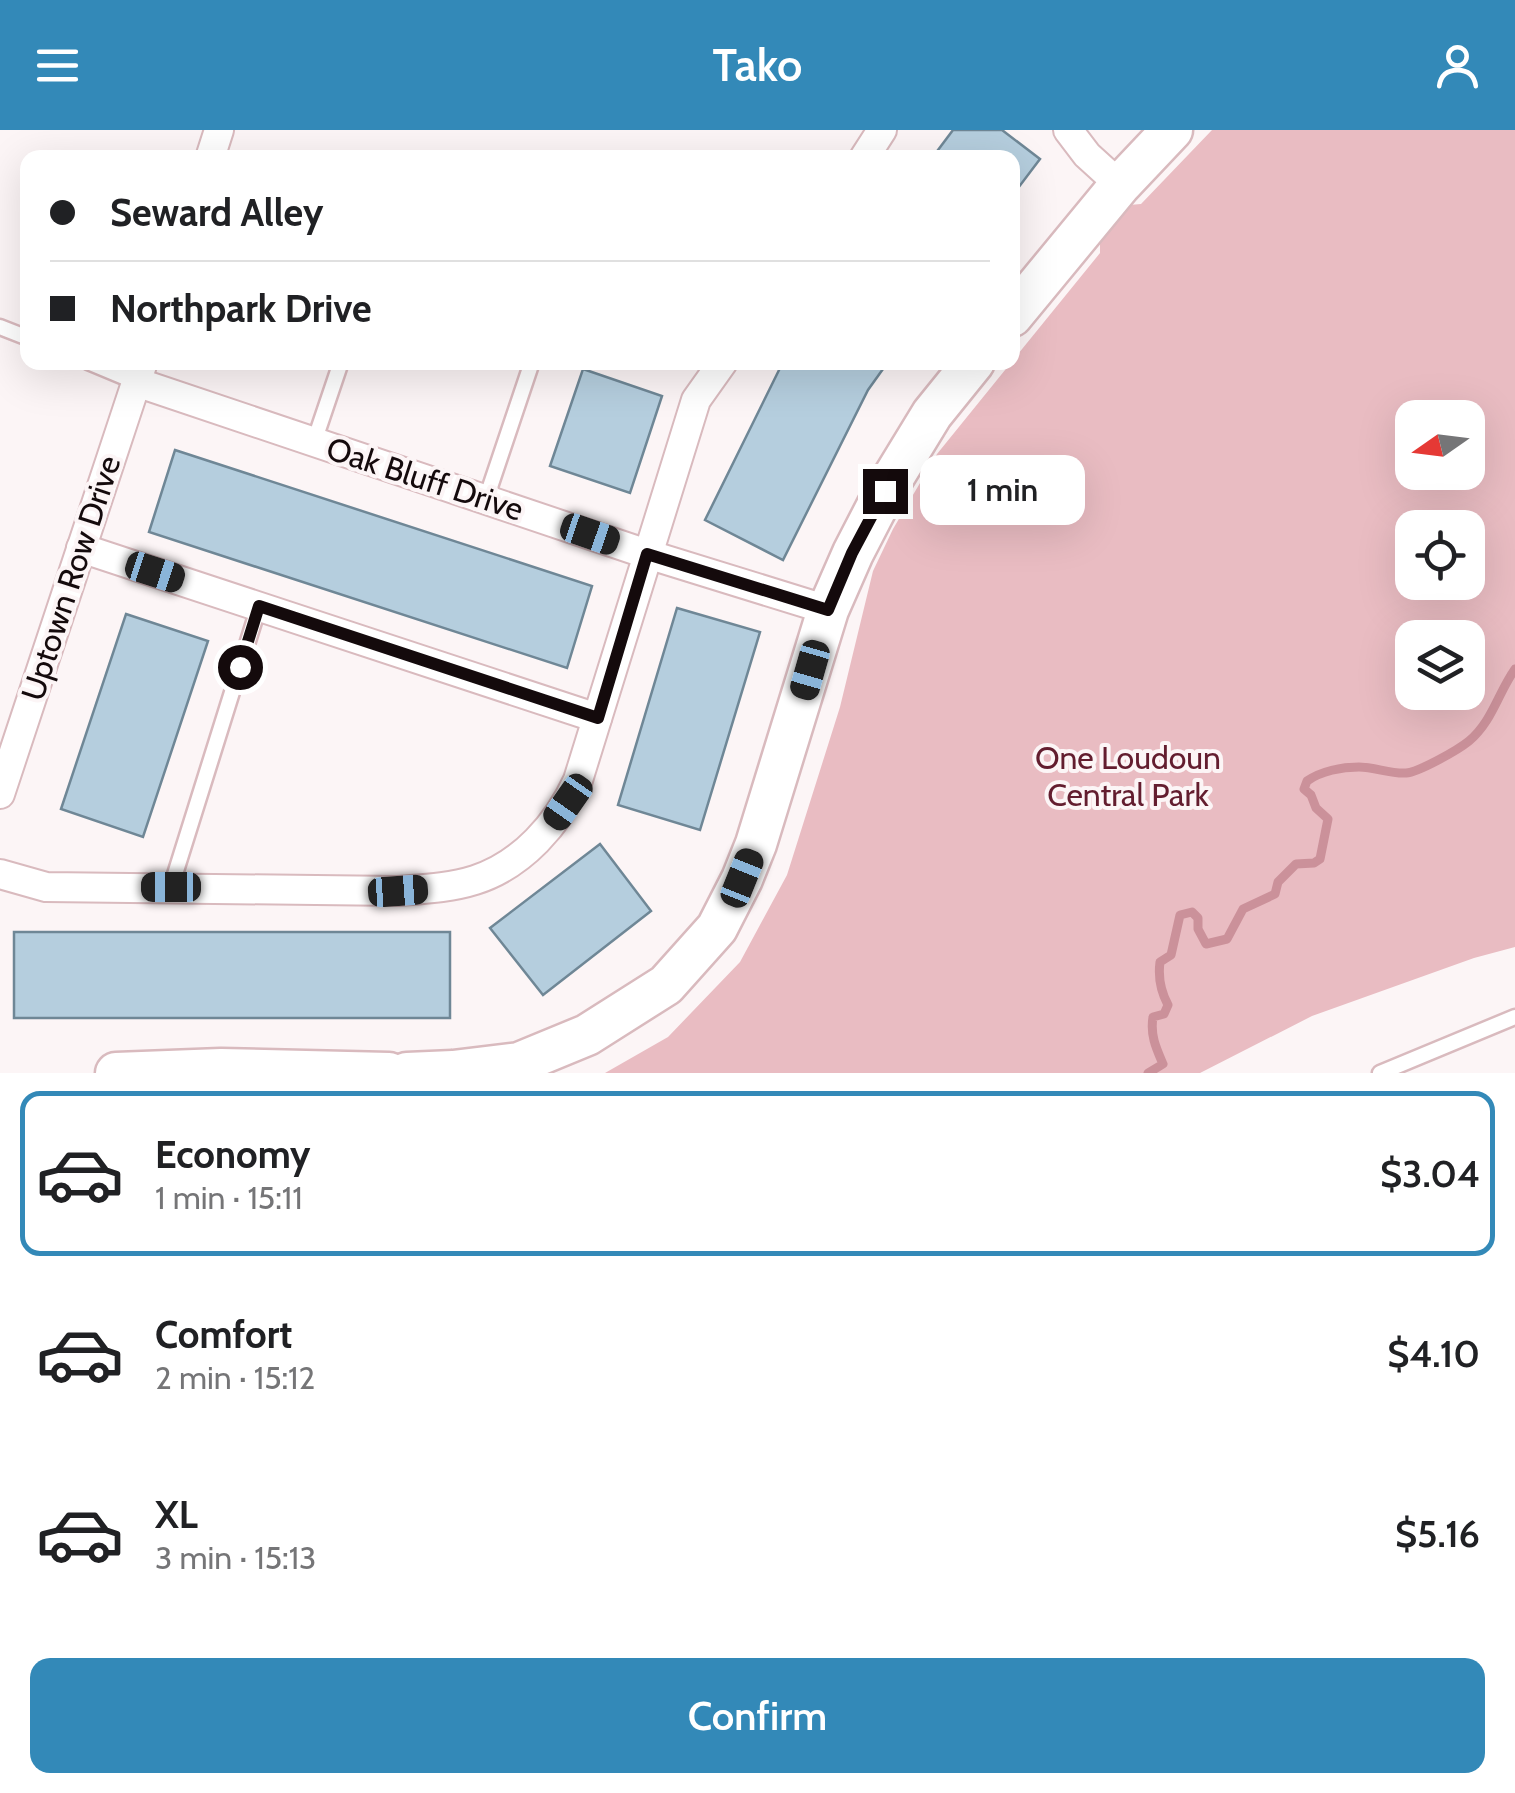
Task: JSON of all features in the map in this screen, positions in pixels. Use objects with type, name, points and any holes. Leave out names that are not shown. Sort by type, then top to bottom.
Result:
[{"type":"street","points":[[1068,130],[1087,155],[1120,184]]},
{"type":"street","points":[[1020,306],[1120,184],[1172,130]]},
{"type":"street","points":[[0,874],[46,887],[398,891],[443,888],[502,869],[551,826],[578,780],[696,400],[717,370]]},
{"type":"street","points":[[407,1073],[453,1072],[519,1063],[587,1035],[666,985],[717,928],[756,844],[828,610],[852,553],[932,414],[968,370]]},
{"type":"street","name":"Oak Bluff Drive","points":[[140,372],[314,442],[647,554],[828,610]]},
{"type":"street","name":"Uptown Row Drive","points":[[0,794],[140,372]]},
{"type":"street","points":[[82,548],[598,718]]},
{"type":"street","points":[[116,1073],[221,1069],[389,1073]]},
{"type":"lane","points":[[314,442],[339,370]]},
{"type":"lane","points":[[486,499],[529,370]]},
{"type":"lane","points":[[171,887],[259,606]]},
{"type":"lane","points":[[1380,1073],[1515,1017]]},
{"type":"green space","name":"One Loudoun Central Park","points":[[1212,130],[1515,130],[1515,947],[1312,1016],[1200,1073],[605,1073],[668,1037],[740,962],[787,875],[840,707],[873,571],[893,529],[937,454],[1005,370],[1020,370],[1020,352],[1100,253],[1100,239],[1129,205],[1141,204]]},
{"type":"building","points":[[953,130],[1002,130],[1040,159],[1020,185],[1020,150],[938,150]]},
{"type":"building","points":[[583,370],[662,396],[630,493],[550,466]]},
{"type":"building","points":[[779,370],[882,370],[868,390],[783,560],[705,520]]},
{"type":"building","points":[[175,450],[592,586],[567,668],[149,532]]},
{"type":"building","points":[[677,608],[760,632],[700,830],[618,805]]},
{"type":"building","points":[[126,614],[208,641],[143,837],[61,809]]},
{"type":"building","points":[[600,844],[651,911],[543,995],[490,928]]},
{"type":"building","points":[[14,932],[450,932],[450,1018],[14,1018]]},
{"type":"waterway","points":[[1148,1073],[1163,1064],[1153,1036],[1153,1017],[1164,1014],[1168,1005],[1161,984],[1160,962],[1171,955],[1180,915],[1192,912],[1198,918],[1198,929],[1206,944],[1227,939],[1243,909],[1275,894],[1278,882],[1296,864],[1320,859],[1328,819],[1304,789],[1307,781],[1325,772],[1352,767],[1406,773],[1438,760],[1477,733],[1515,669]]},
{"type":"route","points":[[240,667],[259,606],[598,718],[647,554],[828,610],[885,491]]}]
